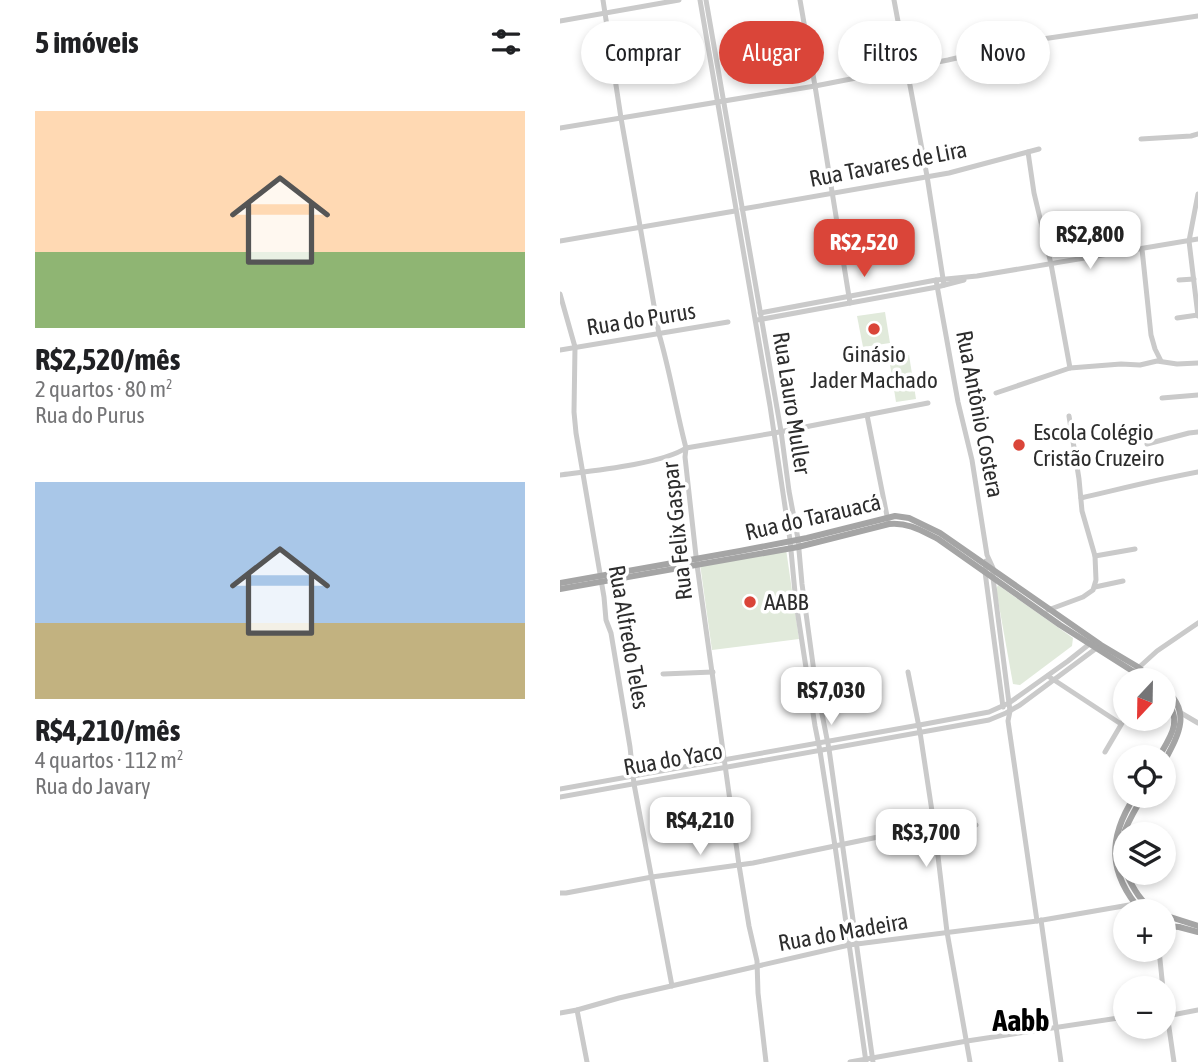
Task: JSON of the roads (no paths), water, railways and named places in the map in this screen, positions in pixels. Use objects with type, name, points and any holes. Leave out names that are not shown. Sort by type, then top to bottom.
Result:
[{"type":"main road","name":"Rua do Tarauacá","points":[[601,579],[829,536],[903,516],[923,523],[985,563],[1095,645]]},
{"type":"main road","name":"Rua do Tarauacá","points":[[888,521],[917,528],[938,539],[1041,612],[1095,645]]},
{"type":"main road","points":[[560,583],[601,579]]},
{"type":"main road","points":[[560,589],[601,579]]},
{"type":"main road","points":[[1095,645],[1133,668]]},
{"type":"main road","points":[[1173,745],[1180,726],[1181,713],[1176,702]]},
{"type":"main road","points":[[1132,808],[1119,827],[1114,850],[1115,867],[1132,899]]},
{"type":"main road","points":[[1176,920],[1195,928]]},
{"type":"main road","points":[[1176,928],[1195,928]]},
{"type":"street","name":"Rua Felix Gaspar","points":[[603,0],[659,334],[686,448],[697,562],[739,865],[757,961],[766,1062]]},
{"type":"street","points":[[560,22],[679,0]]},
{"type":"street","name":"Rua Lauro Muller","points":[[700,0],[706,20],[758,317],[829,750],[849,946],[869,1060]]},
{"type":"street","name":"Rua Lauro Muller","points":[[706,0],[706,20]]},
{"type":"street","points":[[800,0],[849,299]]},
{"type":"street","points":[[894,0],[898,21]]},
{"type":"street","points":[[942,60],[1029,41],[1198,16]]},
{"type":"street","points":[[560,128],[838,81]]},
{"type":"street","points":[[910,84],[944,282]]},
{"type":"street","points":[[1141,139],[1198,134]]},
{"type":"street","name":"Rua Tavares de Lira","points":[[560,241],[964,170],[1040,149]]},
{"type":"street","points":[[1028,152],[1034,194],[1051,264],[1070,368]]},
{"type":"street","points":[[1177,318],[1198,316],[1189,241],[1198,194]]},
{"type":"street","points":[[849,299],[937,287],[944,282],[1198,239]]},
{"type":"street","points":[[1142,249],[1151,335],[1161,361]]},
{"type":"street","points":[[758,317],[936,279],[944,282]]},
{"type":"street","name":"Rua Antônio Costera","points":[[936,279],[988,555],[993,569],[993,604]]},
{"type":"street","points":[[1179,280],[1194,279]]},
{"type":"street","name":"Rua Alfredo Teles","points":[[560,294],[575,347],[574,412],[582,472],[606,620],[611,633],[634,784],[672,986]]},
{"type":"street","name":"Rua do Purus","points":[[560,350],[728,322]]},
{"type":"street","points":[[996,393],[1070,368],[1140,365],[1161,361],[1177,364],[1198,363]]},
{"type":"street","points":[[1162,398],[1198,395]]},
{"type":"street","points":[[560,475],[654,460],[679,453],[686,448],[928,403]]},
{"type":"street","points":[[867,415],[888,521]]},
{"type":"street","points":[[1041,612],[1083,597],[1093,590],[1096,580],[1096,556],[1084,522],[1069,416]]},
{"type":"street","points":[[1147,444],[1198,432]]},
{"type":"street","points":[[1081,498],[1198,472]]},
{"type":"street","name":"Rua Lauro Muller","points":[[794,543],[796,603],[818,742],[856,945],[869,1060]]},
{"type":"street","points":[[1096,556],[1135,549]]},
{"type":"street","name":"Rua Antônio Costera","points":[[988,555],[985,572],[993,604],[1007,713]]},
{"type":"street","points":[[1095,587],[1123,581]]},
{"type":"street","points":[[1138,668],[1157,651],[1196,624],[1198,633]]},
{"type":"street","name":"Rua do Yaco","points":[[560,789],[818,742],[989,720],[1007,713],[1054,681],[1095,645]]},
{"type":"street","name":"Rua do Yaco","points":[[560,797],[829,750],[981,714],[1006,705],[1095,645]]},
{"type":"street","points":[[663,674],[713,672]]},
{"type":"street","points":[[908,672],[935,831],[947,932],[970,1062]]},
{"type":"street","points":[[1048,676],[1113,719]]},
{"type":"street","points":[[1007,713],[1061,1062]]},
{"type":"street","points":[[1181,713],[1198,723]]},
{"type":"street","points":[[1105,752],[1116,732]]},
{"type":"street","points":[[560,892],[739,865],[878,837],[910,836],[976,825]]},
{"type":"street","name":"Rua do Madeira","points":[[560,1013],[849,946],[1113,908]]},
{"type":"street","points":[[577,1010],[587,1062]]},
{"type":"street","points":[[1176,1012],[1198,1010]]},
{"type":"street","points":[[850,1062],[1113,1019]]},
{"type":"street","points":[[1170,1039],[1174,1062]]},
{"type":"place","name":"Ginásio Jader Machado","points":[[874,329]]},
{"type":"place","name":"Escola Colégio Cristão Cruzeiro","points":[[1019,445]]},
{"type":"place","name":"AABB","points":[[750,602]]},
{"type":"district","name":"Aabb","points":[[1021,1020]]}]
